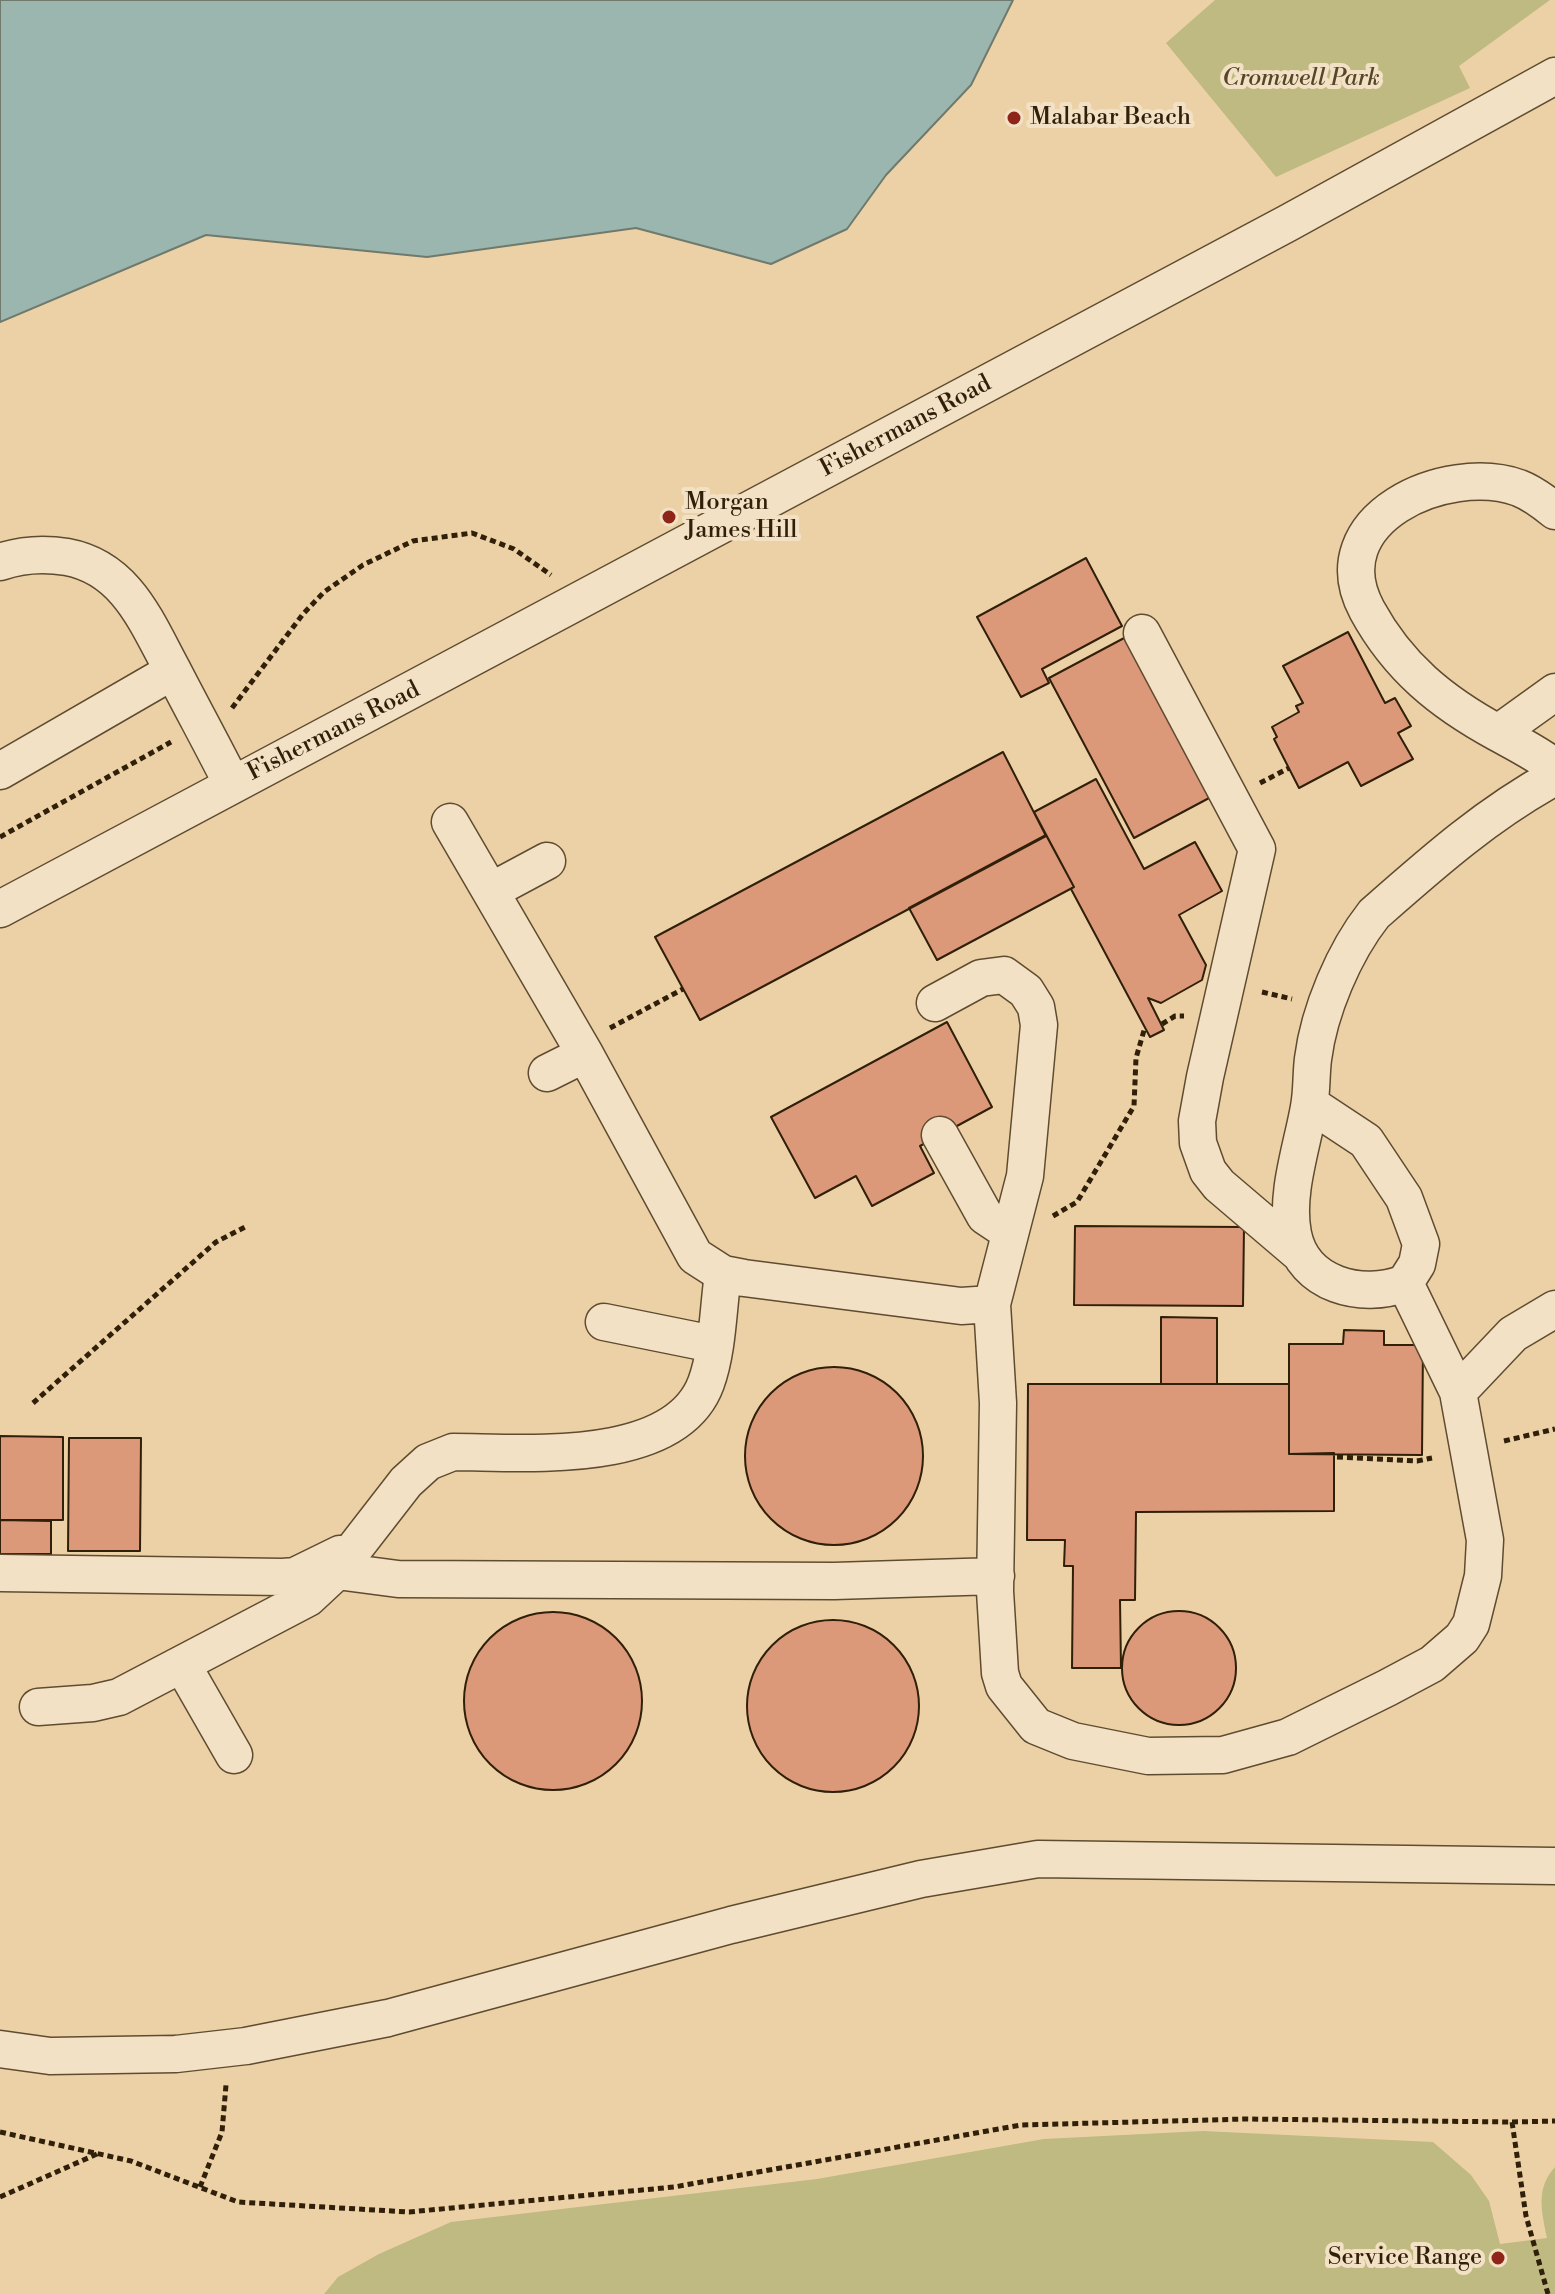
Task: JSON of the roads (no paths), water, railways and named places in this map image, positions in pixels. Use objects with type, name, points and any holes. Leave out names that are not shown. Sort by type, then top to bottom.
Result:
[{"type":"street","name":"Fishermans Road","points":[[0,909],[1288,223],[1555,76]]},
{"type":"street","points":[[1555,511],[1530,493],[1510,485],[1434,487],[1405,500],[1375,524],[1366,534],[1356,569],[1362,599],[1407,671],[1498,733],[1528,746],[1555,767]]},
{"type":"street","points":[[0,562],[28,554],[52,555],[92,564],[111,575],[137,605],[232,784]]},
{"type":"street","points":[[1142,633],[1257,849],[1197,1121],[1198,1143],[1208,1171],[1219,1185],[1334,1286],[1371,1290],[1405,1283],[1417,1264],[1421,1244],[1404,1198],[1366,1141],[1310,1104]]},
{"type":"street","points":[[0,771],[173,671]]},
{"type":"street","points":[[1498,733],[1555,692]]},
{"type":"street","points":[[1300,1254],[1291,1218],[1310,1104],[1313,1056],[1322,1024],[1362,930],[1374,914],[1475,827],[1508,803],[1555,777]]},
{"type":"street","points":[[450,822],[585,1054],[690,1248],[703,1263],[723,1274],[961,1306],[992,1304]]},
{"type":"street","points":[[491,891],[547,861]]},
{"type":"street","points":[[935,1003],[981,978],[1004,975],[1026,991],[1039,1016],[1025,1176],[992,1304],[998,1403],[996,1576],[1000,1673],[1004,1686],[1020,1710],[1046,1732],[1134,1755],[1223,1755],[1288,1737],[1432,1664],[1462,1638],[1471,1624],[1483,1576],[1485,1540],[1458,1392],[1405,1283]]},
{"type":"street","points":[[547,1073],[585,1054]]},
{"type":"street","points":[[940,1135],[985,1216],[1009,1232]]},
{"type":"street","points":[[38,1707],[102,1702],[183,1666],[308,1598],[337,1571],[406,1482],[441,1456],[453,1452],[621,1447],[654,1434],[697,1398],[705,1386],[723,1274]]},
{"type":"street","points":[[1458,1392],[1513,1334],[1555,1309]]},
{"type":"street","points":[[604,1322],[713,1344]]},
{"type":"street","points":[[0,1573],[295,1576],[359,1543]]},
{"type":"street","points":[[337,1571],[398,1579],[834,1581],[996,1576]]},
{"type":"street","points":[[183,1666],[234,1755]]},
{"type":"street","points":[[0,2049],[50,2056],[176,2054],[225,2048],[388,2018],[731,1925],[921,1879],[1038,1859],[1555,1866]]},
{"type":"water","points":[[0,0],[1013,0],[971,85],[886,175],[847,229],[771,264],[636,228],[427,257],[206,235],[0,322]]},
{"type":"place","name":"Malabar Beach","points":[[1014,118]]},
{"type":"place","name":"Morgan James Hill","points":[[669,517]]},
{"type":"place","name":"Service Range","points":[[1498,2258]]},
{"type":"park label","name":"Cromwell Park","points":[[1301,79]]}]
